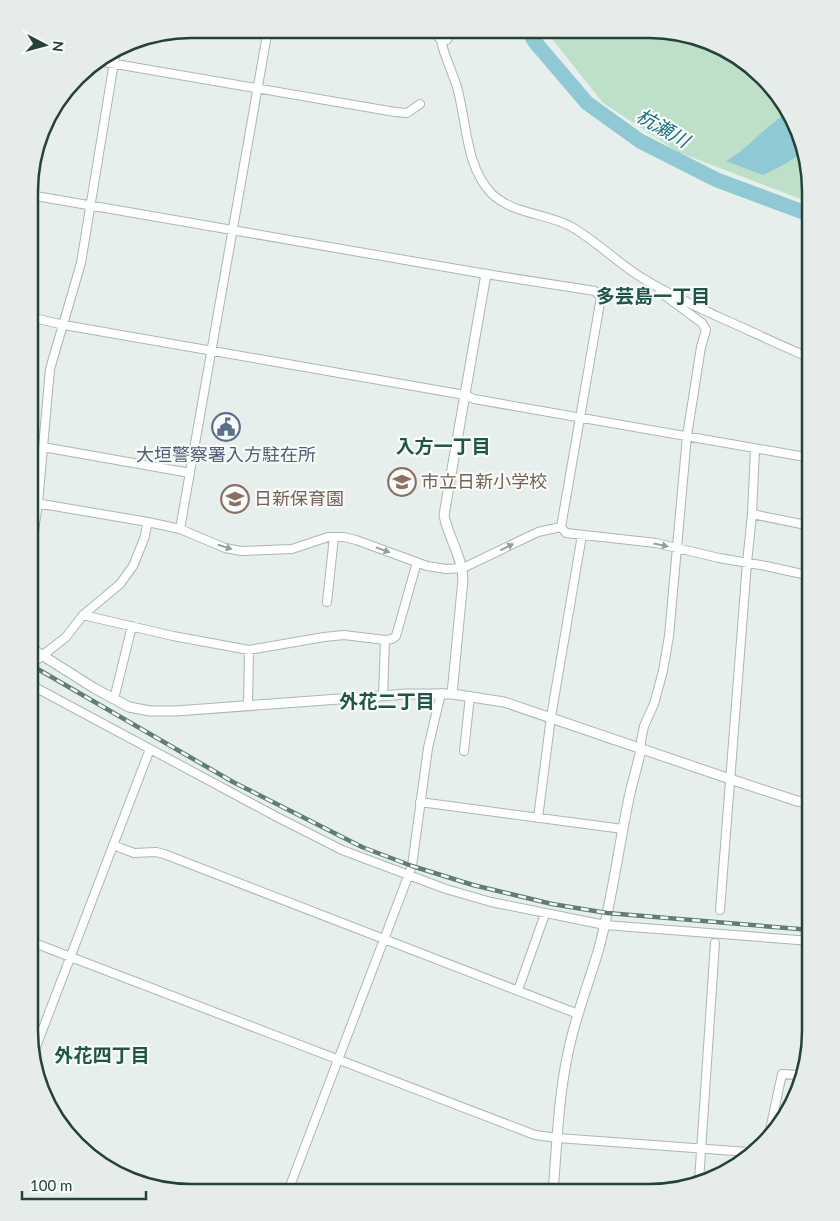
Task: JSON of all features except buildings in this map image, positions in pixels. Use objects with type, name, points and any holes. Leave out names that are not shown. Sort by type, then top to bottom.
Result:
[{"type":"street","points":[[180,529],[266,38]]},
{"type":"street","points":[[438,38],[441,40],[456,86],[472,160],[478,176],[492,194],[507,205],[550,217],[570,226],[702,323],[706,330],[701,347],[687,436],[678,548],[669,636],[663,671],[654,704],[644,726],[640,741],[639,762],[629,793],[604,925],[568,1052],[561,1093],[554,1184]]},
{"type":"street","points":[[441,40],[447,40],[448,38]]},
{"type":"street","points":[[38,478],[43,447],[50,369],[81,263],[115,58]]},
{"type":"street","points":[[108,62],[395,112],[407,113],[420,104]]},
{"type":"street","points":[[38,196],[486,274],[595,291],[601,297],[561,527],[566,534],[656,543],[719,558],[802,574]]},
{"type":"street","points":[[452,694],[463,568],[444,515],[486,274]]},
{"type":"street","points":[[644,280],[681,299],[802,354]]},
{"type":"street","points":[[38,319],[465,395],[474,399],[802,457]]},
{"type":"street","points":[[43,447],[190,473]]},
{"type":"street","points":[[720,910],[752,514],[755,449]]},
{"type":"street","points":[[38,503],[180,529],[226,548],[241,551],[292,549],[328,537],[344,537],[427,566],[446,569],[463,568],[538,532],[561,527]]},
{"type":"street","points":[[752,514],[802,524]]},
{"type":"street","points":[[38,659],[66,637],[83,614],[120,584],[133,566],[144,539],[148,522]]},
{"type":"street","points":[[538,818],[551,717],[582,536]]},
{"type":"street","points":[[327,602],[334,537]]},
{"type":"street","points":[[83,614],[173,636],[248,650],[344,635],[385,640],[392,639],[396,636],[417,562]]},
{"type":"street","points":[[114,699],[132,626]]},
{"type":"street","points":[[383,696],[385,640]]},
{"type":"street","points":[[248,650],[248,706]]},
{"type":"street","points":[[38,652],[129,707],[150,711],[176,712],[441,693],[504,702],[802,802]]},
{"type":"street","points":[[38,689],[342,850],[408,876],[491,902],[604,925],[802,940]]},
{"type":"street","points":[[291,1184],[412,866],[428,748],[441,693]]},
{"type":"street","points":[[464,751],[470,696]]},
{"type":"street","points":[[38,1040],[150,749]]},
{"type":"street","points":[[420,802],[623,829]]},
{"type":"street","points":[[113,845],[134,853],[156,852],[164,854],[578,1014]]},
{"type":"street","points":[[518,990],[545,914]]},
{"type":"street","points":[[699,1175],[715,943]]},
{"type":"street","points":[[38,944],[526,1131],[558,1138],[743,1152]]},
{"type":"street","points":[[771,1123],[782,1074],[796,1075]]},
{"type":"green space","points":[[551,38],[669,39],[708,49],[743,69],[758,82],[782,114],[794,141],[800,161],[802,200],[678,152],[603,103]]},
{"type":"water","points":[[783,115],[787,123],[798,155],[763,175],[726,161],[743,150]]},
{"type":"waterway","name":"杭瀬川","points":[[533,38],[587,103],[640,141],[717,180],[802,212]]},
{"type":"railway","points":[[38,669],[233,782],[362,847],[412,866],[473,885],[552,904],[607,913],[802,929]]},
{"type":"place","name":"大垣警察署入方駐在所","points":[[226,427]]},
{"type":"place","name":"市立日新小学校","points":[[402,482]]},
{"type":"place","name":"日新保育園","points":[[235,499]]},
{"type":"district","name":"多芸島一丁目","points":[[653,296]]},
{"type":"district","name":"入方一丁目","points":[[443,446]]},
{"type":"district","name":"外花二丁目","points":[[387,701]]},
{"type":"district","name":"外花四丁目","points":[[102,1055]]}]
